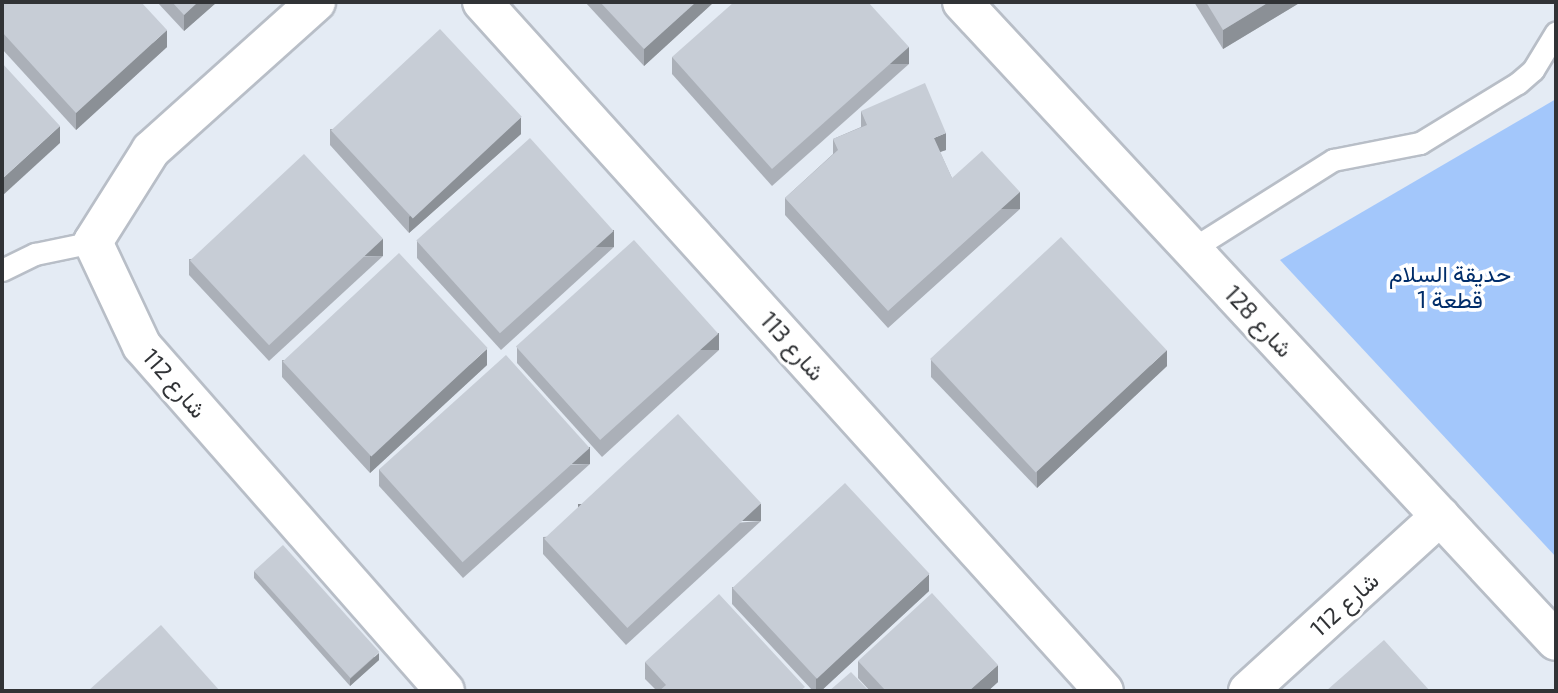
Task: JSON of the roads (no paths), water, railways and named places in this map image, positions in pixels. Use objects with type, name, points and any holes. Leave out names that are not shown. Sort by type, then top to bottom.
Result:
[{"type":"street","points":[[93,242],[151,150],[316,2]]},
{"type":"street","name":"شارع 113","points":[[482,2],[1104,691]]},
{"type":"street","name":"شارع 128","points":[[962,2],[1556,641]]},
{"type":"street","name":"شارع 112","points":[[93,242],[142,346],[445,691]]},
{"type":"street","name":"شارع 112","points":[[1248,691],[1440,516]]},
{"type":"lane","points":[[1192,249],[1333,160],[1361,152],[1391,151],[1431,136],[1518,83],[1533,70],[1556,32]]},
{"type":"lane","points":[[2,270],[35,254],[93,242]]},
{"type":"park label","name":"حديقة السلام قطعة 1","points":[[1450,286]]}]
